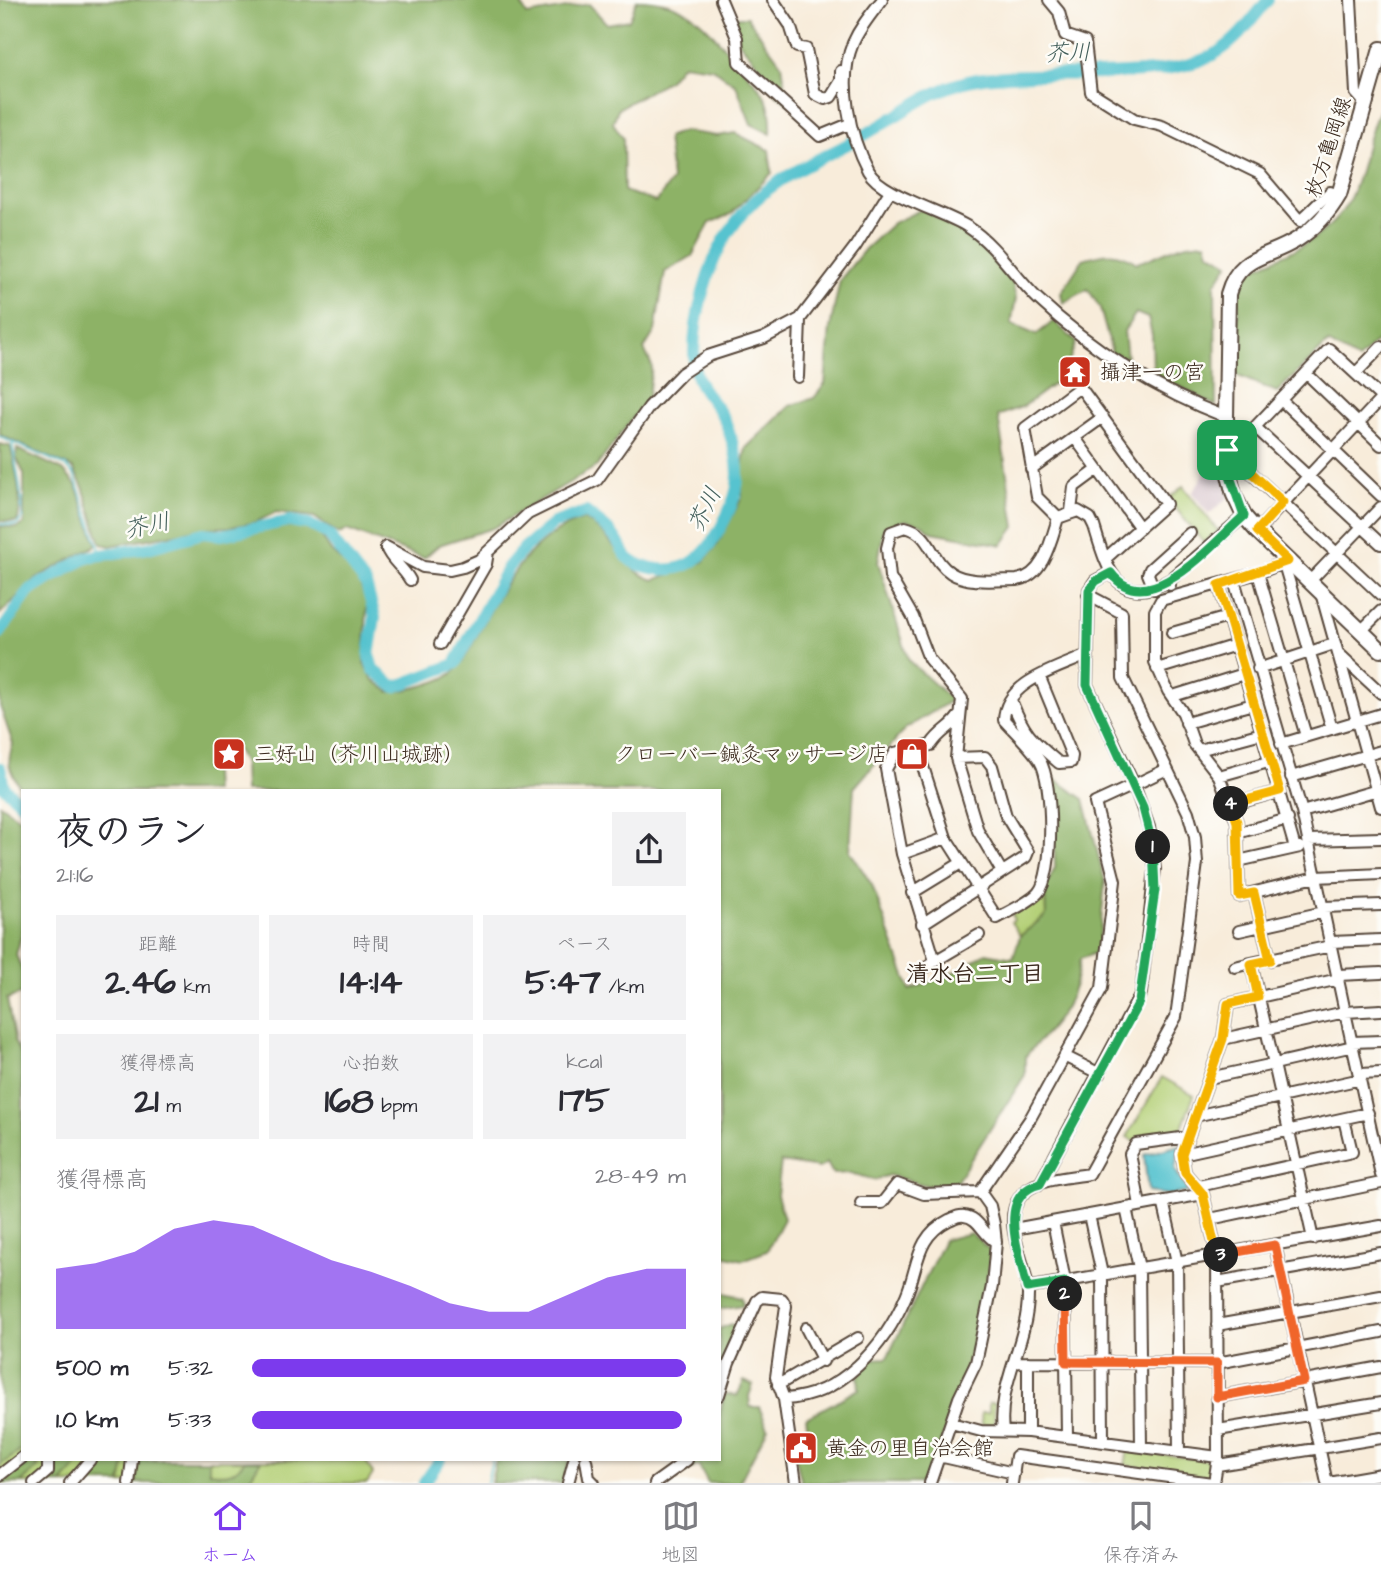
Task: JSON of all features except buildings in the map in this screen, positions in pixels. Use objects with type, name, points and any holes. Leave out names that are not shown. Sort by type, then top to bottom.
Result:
[{"type":"main road","name":"枚方亀岡線","points":[[1381,49],[1376,79],[1364,102],[1339,195],[1327,217],[1298,239],[1245,263],[1233,276],[1228,294],[1226,417],[1228,471],[1244,516],[1286,563],[1310,581],[1381,650]]},
{"type":"street","points":[[773,0],[790,25],[797,47],[806,50],[812,84],[820,97],[825,99],[835,93],[841,81],[841,65],[873,5],[883,0]]},
{"type":"street","points":[[1049,0],[1059,12],[1062,32],[1085,41],[1091,92],[1134,119],[1162,126],[1260,174],[1300,221],[1330,192],[1339,195]]},
{"type":"street","points":[[1351,0],[1356,93],[1364,102]]},
{"type":"street","points":[[726,2],[737,38],[739,62],[820,136],[849,125]]},
{"type":"street","points":[[849,52],[849,125],[874,179],[890,191],[925,205],[971,229],[1039,300],[1118,361],[1226,417]]},
{"type":"street","points":[[410,580],[403,566],[389,556],[386,547],[424,567],[450,570],[479,560],[511,527],[528,514],[597,480],[649,407],[686,370],[708,356],[764,338],[800,318],[855,247],[890,191]]},
{"type":"street","points":[[798,377],[800,318]]},
{"type":"street","points":[[1356,373],[1381,348]]},
{"type":"street","points":[[1257,531],[1283,502],[1381,398],[1329,349],[1255,427],[1227,450],[1283,502],[1337,552],[1381,594]]},
{"type":"street","points":[[1306,373],[1381,445]]},
{"type":"street","points":[[1058,518],[1037,497],[1025,428],[1080,387],[1166,504],[1105,559]]},
{"type":"street","points":[[1281,400],[1381,496]]},
{"type":"street","points":[[1031,469],[1103,417]]},
{"type":"street","points":[[1255,427],[1381,544]]},
{"type":"street","points":[[1075,438],[1140,528]]},
{"type":"street","points":[[1071,511],[1071,491],[1097,470]]},
{"type":"street","points":[[1310,581],[1381,507]]},
{"type":"street","points":[[1002,872],[978,831],[956,758],[962,699],[929,659],[913,617],[890,577],[887,548],[891,532],[905,527],[922,534],[938,561],[957,576],[1017,580],[1025,579],[1040,566],[1058,518],[1071,511],[1078,511],[1090,518],[1111,573],[1116,580],[1134,591],[1154,589],[1170,580],[1244,516]]},
{"type":"street","points":[[1154,589],[1148,574],[1150,569],[1190,533]]},
{"type":"street","points":[[440,644],[486,564],[488,552]]},
{"type":"street","points":[[1332,729],[1308,652],[1286,563],[1161,600],[1155,611],[1157,668],[1199,750],[1219,776],[1231,805],[1237,822],[1239,896],[1315,877],[1381,874]]},
{"type":"street","points":[[1040,1184],[1139,1002],[1155,890],[1153,846],[1133,785],[1090,694],[1087,655],[1088,595],[1096,581],[1111,573]]},
{"type":"street","points":[[1258,573],[1306,736]]},
{"type":"street","points":[[1170,580],[1170,598]]},
{"type":"street","points":[[1234,580],[1258,669],[1302,811],[1381,1174]]},
{"type":"street","points":[[1219,585],[1295,848]]},
{"type":"street","points":[[1321,593],[1366,755],[1379,790],[1381,807]]},
{"type":"street","points":[[1003,1431],[1002,1401],[1015,1362],[1027,1288],[1014,1229],[1014,1208],[1018,1198],[1030,1187],[1089,1174],[1176,1017],[1197,863],[1195,837],[1188,813],[1165,770],[1123,677],[1122,613],[1088,595]]},
{"type":"street","points":[[1361,631],[1381,611]]},
{"type":"street","points":[[1172,633],[1228,617]]},
{"type":"street","points":[[1157,668],[1236,645]]},
{"type":"street","points":[[1258,669],[1308,652],[1335,648]]},
{"type":"street","points":[[1335,648],[1381,693]]},
{"type":"street","points":[[917,748],[946,838],[997,918],[1037,894],[1046,882],[1049,843],[1046,778],[1040,761],[1004,720],[1005,710],[1020,686],[1087,655]]},
{"type":"street","points":[[1173,696],[1244,674]]},
{"type":"street","points":[[1011,700],[1024,731],[1042,751],[1059,763],[1071,762],[1072,756],[1040,678]]},
{"type":"street","points":[[1186,723],[1253,704]]},
{"type":"street","points":[[1281,744],[1381,714]]},
{"type":"street","points":[[935,961],[902,854],[886,769],[895,753],[931,745],[941,730],[952,726],[959,715]]},
{"type":"street","points":[[1199,750],[1262,733]]},
{"type":"street","points":[[1291,777],[1381,751]]},
{"type":"street","points":[[922,924],[1026,857],[1028,852],[1006,816],[992,766],[985,757],[956,758]]},
{"type":"street","points":[[1219,776],[1272,761]]},
{"type":"street","points":[[980,1192],[1030,1119],[1102,988],[1114,894],[1111,862],[1095,803],[1165,770]]},
{"type":"street","points":[[1302,811],[1379,790]]},
{"type":"street","points":[[1231,805],[1280,791]]},
{"type":"street","points":[[1237,833],[1288,820]]},
{"type":"street","points":[[902,854],[946,838]]},
{"type":"street","points":[[1238,861],[1308,843],[1381,838]]},
{"type":"street","points":[[912,893],[961,863]]},
{"type":"street","points":[[1254,893],[1270,960]]},
{"type":"street","points":[[1239,931],[1323,909],[1381,905]]},
{"type":"street","points":[[920,971],[979,934]]},
{"type":"street","points":[[1235,967],[1331,944],[1381,940]]},
{"type":"street","points":[[1251,964],[1313,1239]]},
{"type":"street","points":[[939,1456],[1013,1478],[1016,1456],[1164,1480],[1213,1483],[1218,1461],[1219,1430],[1217,1255],[1201,1190],[1185,1173],[1182,1154],[1223,1039],[1228,1004],[1339,977],[1381,973]]},
{"type":"street","points":[[1223,1039],[1345,1012],[1381,1010]]},
{"type":"street","points":[[1209,1078],[1353,1044],[1381,1041]]},
{"type":"street","points":[[1066,1057],[1100,1074]]},
{"type":"street","points":[[1195,1116],[1381,1073]]},
{"type":"street","points":[[1182,1154],[1381,1109]]},
{"type":"street","points":[[1014,1229],[1163,1201],[1352,1152],[1344,1119]]},
{"type":"street","points":[[1140,1205],[1130,1154],[1136,1144],[1188,1137]]},
{"type":"street","points":[[1210,1219],[1381,1183]]},
{"type":"street","points":[[860,1203],[882,1203],[897,1184],[924,1194],[980,1192]]},
{"type":"street","points":[[934,1482],[939,1456],[976,1363],[992,1286],[996,1242],[990,1206],[980,1192]]},
{"type":"street","points":[[1163,1201],[1177,1262],[1178,1452]]},
{"type":"street","points":[[1126,1208],[1138,1251],[1141,1447]]},
{"type":"street","points":[[1089,1215],[1102,1274],[1103,1442]]},
{"type":"street","points":[[784,1399],[801,1398],[830,1388],[847,1377],[870,1350],[906,1295],[908,1282],[932,1230],[960,1216],[967,1216],[975,1219],[986,1237],[996,1242]]},
{"type":"street","points":[[1053,1222],[1065,1282],[1067,1436]]},
{"type":"street","points":[[1027,1288],[1381,1226]]},
{"type":"street","points":[[1275,1245],[1328,1483],[1381,1474]]},
{"type":"street","points":[[1217,1282],[1381,1254]]},
{"type":"street","points":[[1217,1325],[1381,1296]]},
{"type":"street","points":[[721,1389],[729,1363],[757,1301],[762,1297],[782,1299],[786,1306],[776,1377],[784,1399],[796,1483]]},
{"type":"street","points":[[806,1328],[823,1361]]},
{"type":"street","points":[[1015,1362],[1217,1363],[1381,1332]]},
{"type":"street","points":[[778,1385],[823,1361],[858,1338]]},
{"type":"street","points":[[1028,1362],[1028,1432]]},
{"type":"street","points":[[1217,1397],[1381,1367]]},
{"type":"street","points":[[1219,1430],[1381,1403]]},
{"type":"street","points":[[951,1423],[981,1431],[1067,1436],[1178,1452],[1218,1461],[1320,1449],[1381,1438]]},
{"type":"street","points":[[0,1475],[21,1459]]},
{"type":"street","points":[[34,1483],[48,1471],[48,1461]]},
{"type":"street","points":[[70,1483],[89,1461]]},
{"type":"street","points":[[129,1483],[132,1461]]},
{"type":"street","points":[[568,1483],[574,1461]]},
{"type":"street","points":[[586,1461],[589,1478],[594,1483]]},
{"type":"street","points":[[655,1483],[687,1461]]},
{"type":"shaded area","points":[[1216,456],[1221,456],[1229,497],[1209,514],[1192,493]]},
{"type":"green space","points":[[0,0],[519,0],[527,15],[589,4],[607,24],[629,20],[637,0],[670,4],[705,26],[757,85],[767,100],[771,134],[751,124],[736,85],[712,68],[682,64],[669,80],[618,109],[613,123],[623,138],[624,191],[656,202],[672,180],[667,137],[683,131],[717,136],[735,133],[769,150],[772,173],[731,214],[710,223],[692,256],[665,272],[655,331],[644,349],[652,366],[648,397],[597,466],[493,528],[439,545],[424,558],[347,530],[339,534],[314,517],[276,512],[256,522],[231,527],[207,528],[110,546],[101,544],[83,487],[73,468],[0,435]]},
{"type":"green space","points":[[736,17],[747,17],[782,65],[788,103],[776,94],[769,77],[736,39]]},
{"type":"green space","points":[[1381,106],[1381,337],[1358,360],[1328,343],[1277,392],[1236,375],[1239,292],[1247,271],[1306,244],[1332,224],[1342,212],[1355,187]]},
{"type":"green space","points":[[922,209],[970,235],[1012,281],[1016,298],[1011,324],[1036,335],[1054,321],[1076,342],[1063,377],[1024,406],[998,416],[1015,527],[1002,545],[932,532],[921,524],[905,520],[884,528],[878,562],[909,661],[952,700],[905,729],[854,788],[850,851],[872,885],[910,990],[959,970],[986,953],[1013,958],[1020,936],[1046,915],[1045,888],[1055,868],[1053,778],[1084,799],[1105,882],[1098,952],[1080,959],[1068,1003],[1055,1023],[1025,1057],[1025,1075],[955,1184],[929,1186],[889,1175],[875,1180],[850,1173],[833,1174],[827,1163],[819,1168],[781,1162],[777,1195],[784,1219],[767,1251],[743,1260],[721,1256],[721,789],[245,789],[244,764],[238,751],[222,747],[212,756],[214,789],[21,789],[10,769],[13,744],[0,706],[0,638],[33,594],[91,561],[267,527],[300,526],[320,534],[331,551],[356,574],[367,602],[364,664],[374,680],[390,692],[434,682],[455,671],[520,565],[533,550],[564,527],[584,519],[603,533],[633,568],[654,580],[703,562],[718,544],[742,497],[742,466],[746,448],[790,406],[814,398],[825,384],[830,328],[840,280],[865,249],[893,223]]},
{"type":"green space","points":[[1206,242],[1209,252],[1229,263],[1215,284],[1216,406],[1153,372],[1152,335],[1148,318],[1136,313],[1124,331],[1127,358],[1112,353],[1100,308],[1088,289],[1063,303],[1061,293],[1083,259],[1111,254],[1137,263],[1178,247]]},
{"type":"green space","points":[[0,444],[10,446],[14,463],[20,506],[17,522],[0,521]]},
{"type":"green space","points":[[17,449],[63,470],[76,485],[97,545],[38,577],[0,614],[0,526],[17,528],[24,524],[24,474],[16,457]]},
{"type":"green space","points":[[1183,486],[1218,531],[1204,543],[1168,499]]},
{"type":"green space","points":[[0,804],[21,820],[21,936],[16,955],[21,967],[21,994],[7,999],[15,1043],[21,1055],[21,1450],[0,1465]]},
{"type":"green space","points":[[1045,888],[1046,915],[1020,936],[1011,922],[1014,920],[1012,915]]},
{"type":"green space","points":[[0,975],[15,1048],[21,1058],[21,1461],[366,1461],[373,1474],[367,1483],[0,1483]]},
{"type":"green space","points":[[1162,1077],[1194,1095],[1180,1133],[1134,1141],[1127,1137]]},
{"type":"green space","points":[[971,1233],[991,1251],[987,1281],[966,1369],[926,1483],[802,1483],[795,1455],[811,1450],[806,1418],[859,1389],[858,1377],[871,1359],[887,1358],[944,1240]]},
{"type":"green space","points":[[721,1292],[742,1297],[743,1305],[721,1309]]},
{"type":"green space","points":[[731,1324],[738,1328],[721,1368],[721,1328]]},
{"type":"green space","points":[[744,1381],[753,1385],[749,1396],[750,1407],[759,1407],[768,1428],[739,1483],[708,1483],[698,1465],[683,1474],[680,1471],[695,1461],[721,1461],[721,1408],[725,1394],[737,1396]]},
{"type":"green space","points":[[989,1403],[995,1403],[994,1424],[982,1425],[981,1413],[989,1412]]},
{"type":"green space","points":[[1128,1450],[1212,1461],[1211,1477],[1125,1465]]},
{"type":"green space","points":[[30,1461],[39,1466],[21,1483],[1,1483]]},
{"type":"green space","points":[[58,1461],[81,1461],[62,1483],[42,1483],[57,1467]]},
{"type":"green space","points":[[98,1461],[126,1461],[121,1483],[79,1483]]},
{"type":"green space","points":[[141,1461],[209,1461],[209,1471],[225,1474],[244,1461],[260,1461],[247,1483],[137,1483],[137,1469]]},
{"type":"green space","points":[[496,1461],[569,1461],[563,1483],[491,1483]]},
{"type":"water","points":[[1180,1145],[1175,1169],[1188,1192],[1169,1195],[1148,1192],[1144,1155]]},
{"type":"waterway","name":"芥川","points":[[0,633],[30,590],[88,557],[148,548],[203,533],[222,535],[289,521],[308,524],[328,534],[366,584],[375,617],[369,655],[373,669],[395,687],[455,664],[508,567],[525,547],[554,523],[586,512],[608,530],[632,561],[655,569],[679,568],[689,564],[707,550],[714,539],[731,507],[738,480],[737,459],[731,436],[723,417],[696,376],[694,351],[698,312],[709,272],[726,237],[750,205],[799,169],[949,87],[962,82],[1004,76],[1136,73],[1195,62],[1218,52],[1233,41],[1268,0]]},
{"type":"waterway","points":[[0,437],[66,466],[74,474],[100,550],[99,556]]},
{"type":"waterway","points":[[0,524],[17,525],[22,518],[12,443]]},
{"type":"waterway","name":"芥川","points":[[0,768],[4,787],[21,803]]},
{"type":"waterway","name":"芥川","points":[[424,1483],[439,1461]]},
{"type":"waterway","points":[[487,1483],[492,1461]]},
{"type":"place","name":"攝津一の宮","points":[[1075,372]]},
{"type":"place","name":"三好山（芥川山城跡）","points":[[229,754]]},
{"type":"place","name":"クローバー鍼灸マッサージ店","points":[[912,754]]},
{"type":"place","name":"黄金の里自治会館","points":[[801,1448]]},
{"type":"district","name":"清水台二丁目","points":[[975,973]]},
{"type":"route","points":[[1227,450],[1283,502],[1257,531],[1288,561],[1219,585],[1280,791],[1231,805],[1237,822],[1239,896],[1254,893],[1270,960],[1251,964],[1258,997],[1228,1004],[1223,1039],[1182,1154],[1185,1173],[1199,1186],[1203,1194],[1217,1255],[1275,1245],[1304,1381],[1217,1397],[1217,1363],[1066,1362],[1065,1282],[1027,1288],[1014,1229],[1014,1208],[1022,1194],[1030,1187],[1040,1184],[1139,1002],[1151,923],[1155,869],[1149,827],[1133,785],[1087,685],[1089,590],[1096,581],[1111,573],[1116,580],[1134,591],[1154,589],[1170,580],[1244,516],[1234,495],[1228,471],[1227,450]]}]
